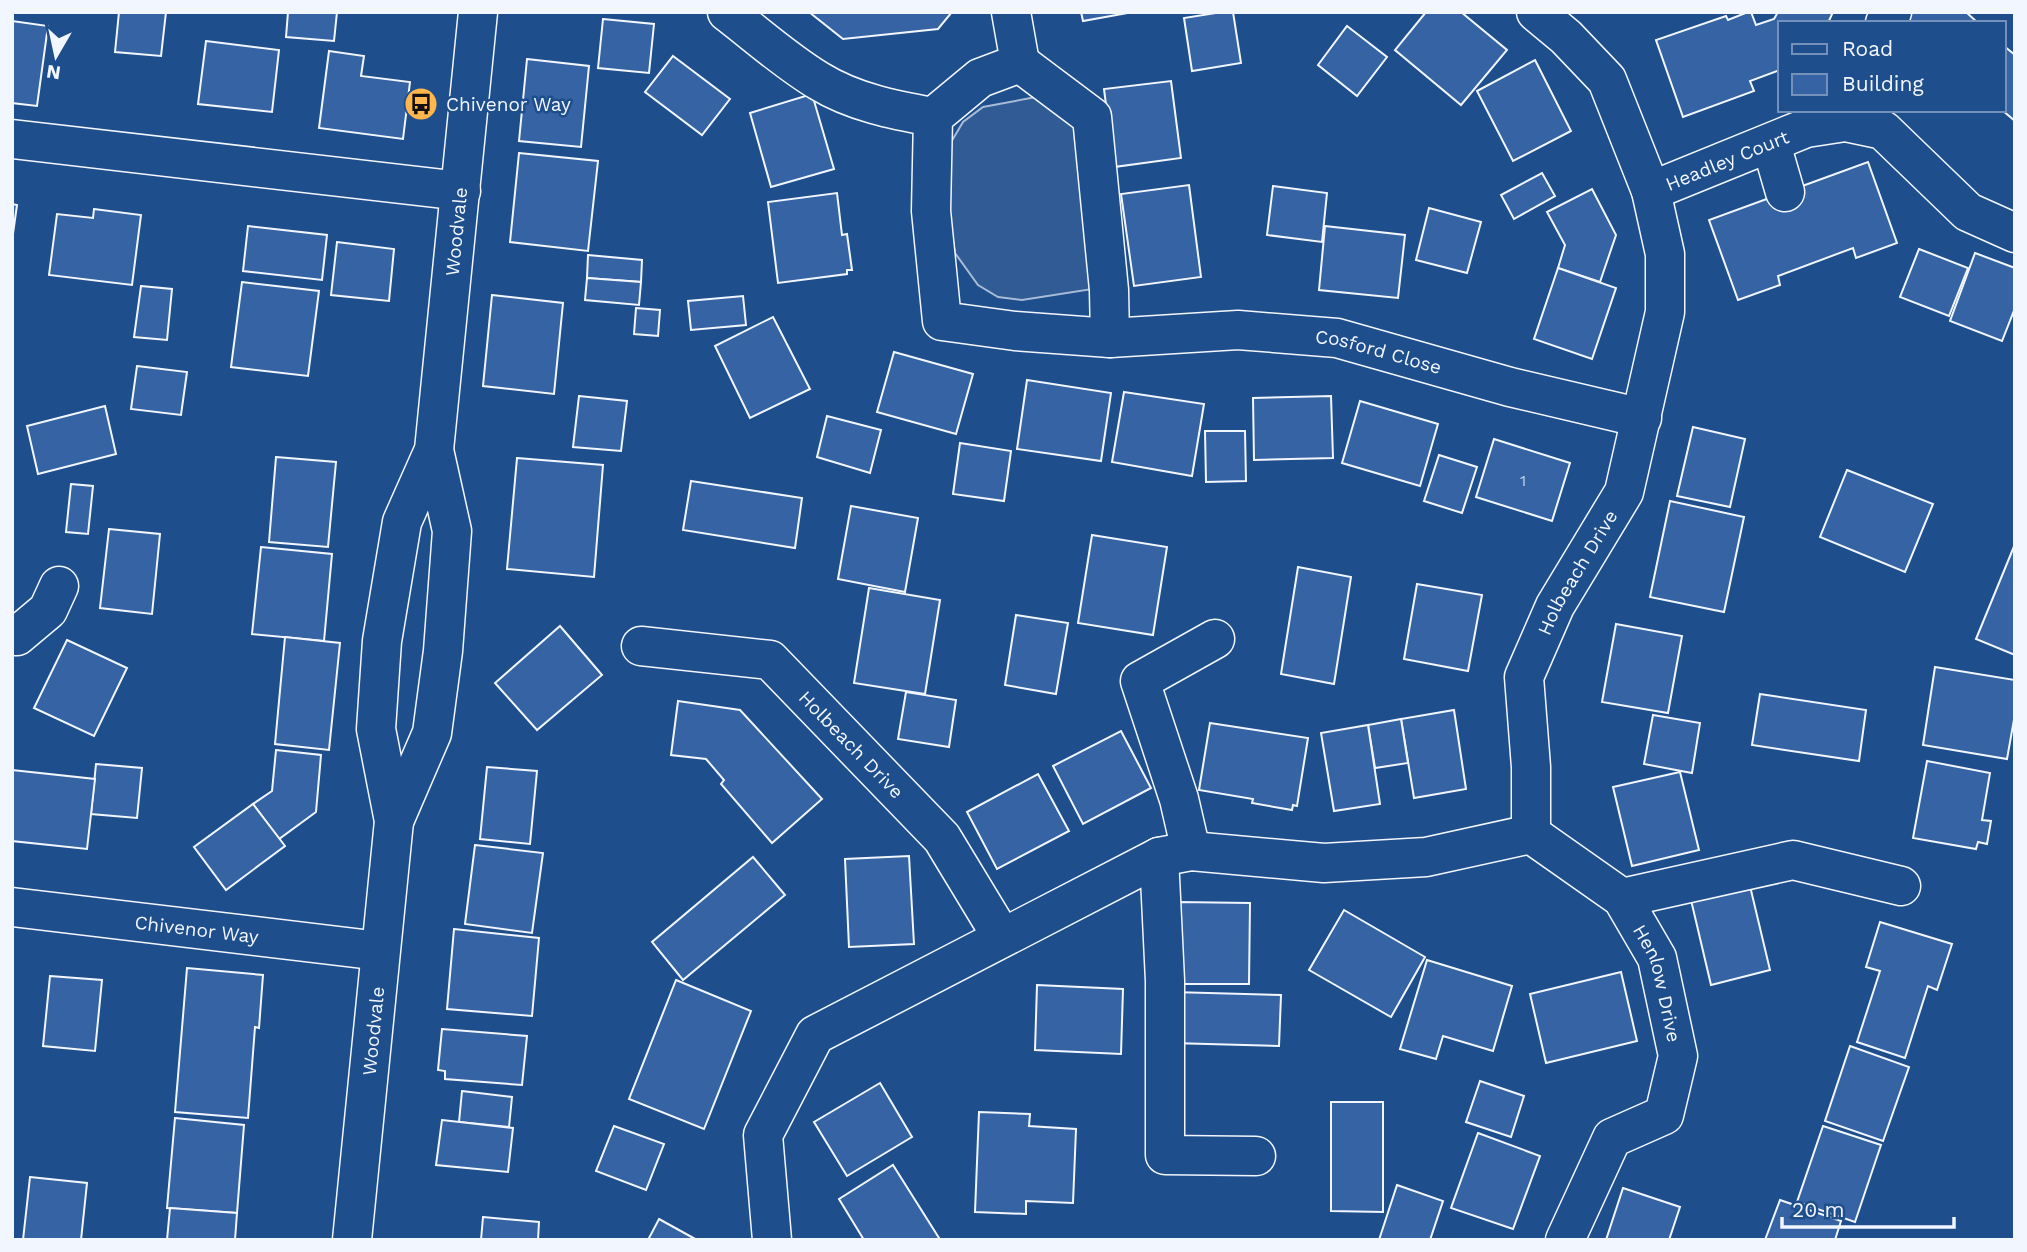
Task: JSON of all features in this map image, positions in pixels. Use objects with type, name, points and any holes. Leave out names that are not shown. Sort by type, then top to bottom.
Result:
[{"type":"street","name":"Woodvale","points":[[394,821],[376,729],[382,642],[402,523],[433,450],[478,12]]},
{"type":"street","points":[[727,12],[817,80],[839,92],[874,104],[933,117],[980,78],[1020,63]]},
{"type":"street","points":[[1011,12],[1020,63],[1092,117],[1109,290],[1110,338]]},
{"type":"street","name":"Holbeach Drive","points":[[1531,834],[1531,767],[1524,677],[1555,606],[1624,492],[1665,312],[1665,254],[1651,191],[1607,80],[1575,25],[1536,12]]},
{"type":"street","name":"Headley Court","points":[[1651,191],[1806,128],[1847,116],[1883,130],[1968,212],[2015,233]]},
{"type":"street","name":"Cosford Close","points":[[933,117],[931,211],[942,321],[1016,331],[1110,338],[1238,330],[1337,338],[1510,387],[1642,418]]},
{"type":"street","points":[[12,139],[461,191]]},
{"type":"street","points":[[1771,144],[1785,192]]},
{"type":"street","name":"Woodvale","points":[[352,1240],[394,821],[432,733],[443,651],[452,531],[433,450]]},
{"type":"street","points":[[12,636],[17,636],[48,610],[59,586]]},
{"type":"street","points":[[1215,639],[1140,681],[1178,799],[1165,981],[1165,1155],[1256,1156]]},
{"type":"street","name":"Holbeach Drive","points":[[641,646],[770,660],[942,838],[1002,937]]},
{"type":"street","points":[[772,1240],[763,1135],[815,1035],[1002,937],[1175,854],[1324,863],[1426,857],[1531,834]]},
{"type":"street","name":"Henlow Drive","points":[[1531,834],[1622,898],[1657,958],[1678,1056],[1664,1115],[1612,1138],[1565,1240]]},
{"type":"street","points":[[1622,898],[1793,860],[1901,886]]},
{"type":"street","name":"Chivenor Way","points":[[12,907],[380,951]]},
{"type":"shaded area","points":[[1068,91],[1099,288],[1022,300],[998,297],[978,285],[955,253],[946,196],[947,149],[963,122],[983,107]]},
{"type":"building","points":[[119,12],[166,12],[161,56],[115,52]]},
{"type":"building","points":[[288,12],[337,12],[334,41],[286,37]]},
{"type":"building","points":[[809,12],[952,12],[938,29],[843,39]]},
{"type":"building","points":[[1081,12],[1133,12],[1083,21]]},
{"type":"building","points":[[1233,12],[1241,63],[1192,71],[1184,18]]},
{"type":"building","points":[[1426,12],[1461,12],[1507,50],[1461,105],[1395,50]]},
{"type":"building","points":[[1751,12],[1756,25],[1774,19],[1778,12],[1833,12],[1829,21],[1778,21],[1778,71],[1750,81],[1754,91],[1683,117],[1656,40],[1726,16],[1728,20]]},
{"type":"building","points":[[1908,12],[1966,12],[1976,21],[1901,21]]},
{"type":"building","points":[[603,19],[654,24],[649,73],[598,68]]},
{"type":"building","points":[[12,21],[48,26],[37,106],[12,103]]},
{"type":"building","points":[[1347,26],[1387,57],[1357,96],[1318,65]]},
{"type":"building","points":[[206,41],[279,50],[272,112],[198,104]]},
{"type":"building","points":[[2006,48],[2015,55],[2015,121],[2004,112]]},
{"type":"building","points":[[329,51],[364,56],[361,76],[410,82],[403,139],[319,128]]},
{"type":"building","points":[[673,56],[730,99],[702,135],[645,92]]},
{"type":"building","points":[[527,59],[589,66],[581,147],[519,141]]},
{"type":"building","points":[[1535,60],[1571,131],[1513,161],[1477,91]]},
{"type":"building","points":[[1171,81],[1181,158],[1114,167],[1104,89]]},
{"type":"building","points":[[812,94],[834,169],[771,187],[750,113]]},
{"type":"building","points":[[519,153],[598,161],[588,251],[510,242]]},
{"type":"building","points":[[1868,162],[1897,243],[1856,258],[1853,248],[1778,276],[1780,285],[1738,300],[1709,220]]},
{"type":"building","points":[[1542,173],[1555,196],[1514,219],[1501,195]]},
{"type":"building","points":[[1189,185],[1201,277],[1134,286],[1121,194]]},
{"type":"building","points":[[1273,186],[1327,193],[1322,242],[1267,235]]},
{"type":"building","points":[[1592,189],[1616,235],[1600,282],[1558,268],[1565,245],[1547,212]]},
{"type":"building","points":[[837,193],[842,235],[847,234],[852,270],[847,270],[847,274],[778,283],[768,202]]},
{"type":"building","points":[[12,204],[17,205],[12,241]]},
{"type":"building","points":[[1429,208],[1481,222],[1467,273],[1416,260]]},
{"type":"building","points":[[94,209],[141,215],[132,285],[49,275],[57,214],[93,218]]},
{"type":"building","points":[[248,226],[327,235],[322,280],[243,271]]},
{"type":"building","points":[[1325,226],[1405,235],[1398,298],[1319,290]]},
{"type":"building","points":[[337,242],[394,249],[389,301],[331,295]]},
{"type":"building","points":[[1919,249],[1968,268],[1949,316],[1900,297]]},
{"type":"building","points":[[1975,253],[2015,268],[2015,308],[2002,341],[1950,321]]},
{"type":"building","points":[[588,255],[642,260],[641,282],[587,278]]},
{"type":"building","points":[[1558,268],[1616,288],[1592,359],[1534,339]]},
{"type":"building","points":[[587,278],[641,282],[639,305],[585,300]]},
{"type":"building","points":[[242,282],[319,291],[308,376],[231,367]]},
{"type":"building","points":[[141,286],[172,289],[167,340],[134,337]]},
{"type":"building","points":[[492,295],[563,303],[554,394],[483,386]]},
{"type":"building","points":[[743,296],[746,325],[691,330],[688,301]]},
{"type":"building","points":[[636,308],[660,310],[658,336],[634,334]]},
{"type":"building","points":[[773,317],[810,389],[750,418],[715,346]]},
{"type":"building","points":[[894,352],[973,374],[956,434],[877,412]]},
{"type":"building","points":[[137,366],[187,372],[181,415],[131,409]]},
{"type":"building","points":[[1027,380],[1111,393],[1101,461],[1017,449]]},
{"type":"building","points":[[1124,392],[1204,404],[1192,476],[1112,462]]},
{"type":"building","points":[[579,396],[627,401],[621,451],[573,447]]},
{"type":"building","points":[[1331,396],[1333,458],[1254,460],[1253,398]]},
{"type":"building","points":[[1360,401],[1438,424],[1420,486],[1342,463]]},
{"type":"building","points":[[105,406],[116,454],[38,474],[27,426]]},
{"type":"building","points":[[827,416],[881,430],[870,473],[817,457]]},
{"type":"building","points":[[1693,427],[1745,439],[1730,507],[1677,496]]},
{"type":"building","points":[[1205,431],[1245,431],[1246,481],[1206,482]]},
{"type":"building","points":[[1494,439],[1570,463],[1552,521],[1476,497]]},
{"type":"building","points":[[960,443],[1011,451],[1004,501],[953,494]]},
{"type":"building","points":[[1439,455],[1477,467],[1462,513],[1424,501]]},
{"type":"building","points":[[276,457],[336,462],[328,547],[269,542]]},
{"type":"building","points":[[517,458],[603,465],[594,577],[507,569]]},
{"type":"building","points":[[1847,470],[1933,504],[1905,572],[1820,537]]},
{"type":"building","points":[[691,481],[802,498],[795,548],[683,530]]},
{"type":"building","points":[[71,484],[93,486],[88,534],[66,532]]},
{"type":"building","points":[[1670,501],[1744,517],[1724,612],[1650,597]]},
{"type":"building","points":[[851,506],[918,518],[905,592],[838,579]]},
{"type":"building","points":[[109,529],[160,534],[152,614],[100,608]]},
{"type":"building","points":[[1092,535],[1167,547],[1153,635],[1078,623]]},
{"type":"building","points":[[2015,544],[2015,655],[1976,639]]},
{"type":"building","points":[[261,547],[332,554],[324,641],[252,634]]},
{"type":"building","points":[[1298,567],[1351,577],[1334,684],[1281,674]]},
{"type":"building","points":[[1417,584],[1482,595],[1468,671],[1404,659]]},
{"type":"building","points":[[869,588],[940,600],[925,694],[854,683]]},
{"type":"building","points":[[1016,615],[1068,623],[1056,694],[1005,685]]},
{"type":"building","points":[[1616,624],[1682,636],[1668,713],[1602,702]]},
{"type":"building","points":[[560,626],[602,675],[537,730],[495,683]]},
{"type":"building","points":[[285,637],[340,643],[329,750],[275,744]]},
{"type":"building","points":[[67,640],[127,668],[94,736],[34,708]]},
{"type":"building","points":[[1935,667],[2015,680],[2015,714],[2007,759],[1923,745]]},
{"type":"building","points":[[906,692],[956,700],[949,747],[898,739]]},
{"type":"building","points":[[1760,694],[1866,710],[1859,761],[1752,745]]},
{"type":"building","points":[[678,701],[740,710],[822,799],[772,843],[721,784],[724,780],[706,759],[671,755]]},
{"type":"building","points":[[1454,710],[1466,789],[1414,798],[1401,719]]},
{"type":"building","points":[[1653,715],[1700,723],[1692,773],[1644,764]]},
{"type":"building","points":[[1401,719],[1408,763],[1375,768],[1368,725]]},
{"type":"building","points":[[1210,723],[1308,738],[1297,806],[1293,805],[1292,810],[1252,803],[1253,799],[1199,790]]},
{"type":"building","points":[[1368,725],[1380,804],[1334,811],[1321,733]]},
{"type":"building","points":[[1121,731],[1151,788],[1083,824],[1053,766]]},
{"type":"building","points":[[276,750],[321,755],[316,812],[279,839],[253,804],[272,791]]},
{"type":"building","points":[[1927,761],[1990,773],[1982,820],[1991,821],[1987,844],[1978,842],[1976,849],[1913,838]]},
{"type":"building","points":[[96,764],[142,768],[137,818],[91,814]]},
{"type":"building","points":[[487,767],[537,771],[530,844],[480,839]]},
{"type":"building","points":[[12,770],[95,779],[87,849],[12,841]]},
{"type":"building","points":[[1680,772],[1699,850],[1632,866],[1613,787]]},
{"type":"building","points":[[1038,774],[1069,831],[997,869],[967,812]]},
{"type":"building","points":[[253,804],[285,846],[226,890],[194,847]]},
{"type":"building","points":[[475,845],[543,853],[532,933],[465,924]]},
{"type":"building","points":[[909,856],[914,944],[849,947],[845,859]]},
{"type":"building","points":[[753,857],[785,895],[683,980],[652,942]]},
{"type":"building","points":[[1750,886],[1770,970],[1711,985],[1691,900]]},
{"type":"building","points":[[1178,902],[1250,903],[1249,984],[1182,984],[1182,932],[1177,932]]},
{"type":"building","points":[[1344,910],[1425,957],[1391,1017],[1309,970]]},
{"type":"building","points":[[1880,922],[1952,944],[1937,990],[1928,986],[1905,1058],[1857,1042],[1880,971],[1866,967]]},
{"type":"building","points":[[454,929],[539,938],[532,1016],[447,1009]]},
{"type":"building","points":[[1427,960],[1512,986],[1493,1051],[1443,1036],[1436,1059],[1400,1049]]},
{"type":"building","points":[[187,968],[263,975],[259,1028],[255,1027],[248,1118],[175,1112]]},
{"type":"building","points":[[1621,972],[1637,1041],[1546,1063],[1530,994]]},
{"type":"building","points":[[50,976],[102,980],[95,1051],[43,1046]]},
{"type":"building","points":[[676,980],[751,1011],[704,1129],[629,1099]]},
{"type":"building","points":[[1037,985],[1123,989],[1121,1054],[1035,1050]]},
{"type":"building","points":[[1172,992],[1281,995],[1279,1046],[1171,1043]]},
{"type":"building","points":[[442,1029],[527,1036],[522,1085],[445,1079],[445,1071],[438,1070]]},
{"type":"building","points":[[1850,1046],[1909,1067],[1883,1141],[1825,1121]]},
{"type":"building","points":[[1480,1081],[1524,1096],[1511,1137],[1466,1122]]},
{"type":"building","points":[[880,1083],[912,1137],[847,1176],[814,1122]]},
{"type":"building","points":[[462,1091],[512,1097],[509,1127],[459,1122]]},
{"type":"building","points":[[1331,1102],[1383,1102],[1383,1212],[1331,1211]]},
{"type":"building","points":[[979,1112],[1030,1114],[1029,1126],[1076,1129],[1073,1203],[1026,1201],[1026,1214],[975,1212]]},
{"type":"building","points":[[175,1118],[244,1125],[237,1213],[167,1208]]},
{"type":"building","points":[[442,1120],[513,1128],[508,1172],[436,1165]]},
{"type":"building","points":[[614,1126],[664,1144],[646,1190],[596,1171]]},
{"type":"building","points":[[1823,1126],[1881,1145],[1855,1222],[1797,1202]]},
{"type":"building","points":[[1478,1133],[1540,1156],[1513,1229],[1451,1208]]},
{"type":"building","points":[[893,1165],[939,1238],[936,1240],[864,1240],[839,1199]]},
{"type":"building","points":[[30,1177],[87,1183],[81,1240],[23,1240]]},
{"type":"building","points":[[1397,1185],[1443,1201],[1430,1240],[1379,1240]]},
{"type":"building","points":[[1623,1188],[1680,1207],[1669,1240],[1606,1240]]},
{"type":"building","points":[[1780,1200],[1841,1221],[1835,1240],[1765,1240]]},
{"type":"building","points":[[170,1208],[237,1213],[235,1240],[167,1240]]},
{"type":"building","points":[[483,1217],[539,1222],[538,1240],[481,1240]]},
{"type":"building","points":[[659,1219],[697,1240],[648,1240]]},
{"type":"place","name":"Chivenor Way","points":[[421,104]]}]
